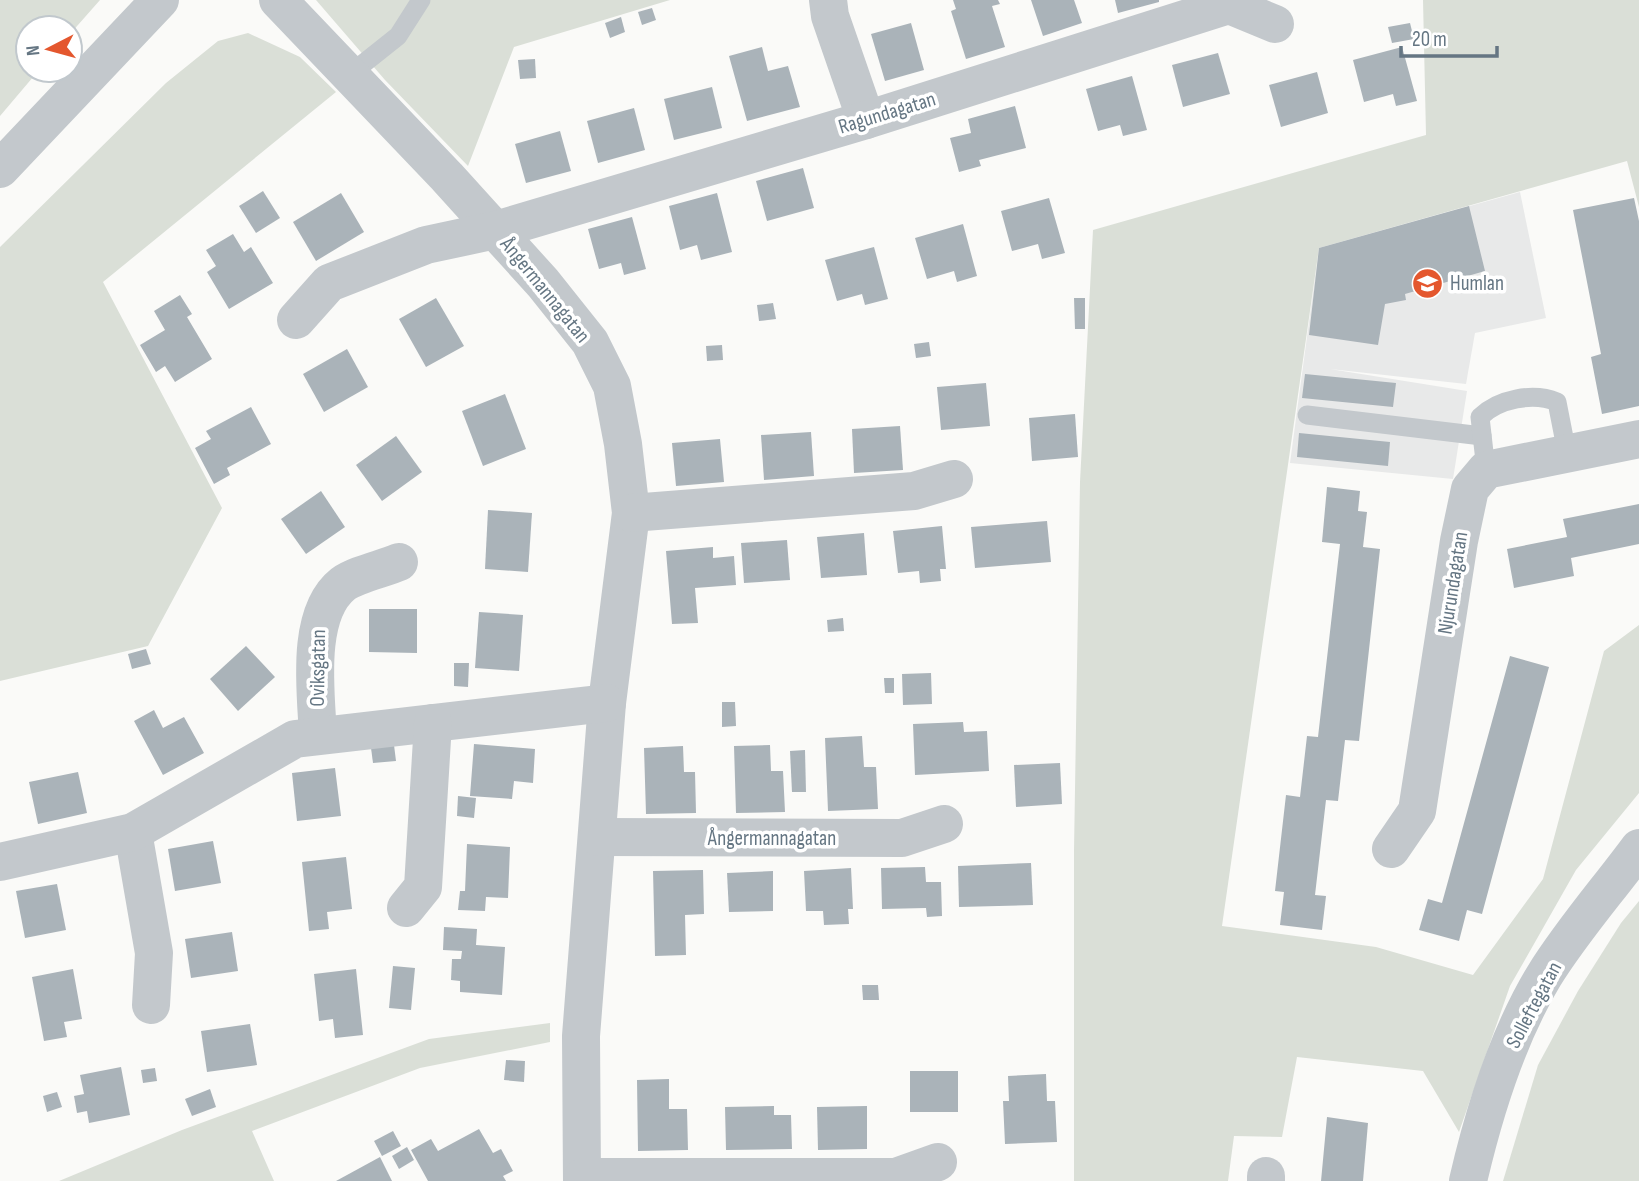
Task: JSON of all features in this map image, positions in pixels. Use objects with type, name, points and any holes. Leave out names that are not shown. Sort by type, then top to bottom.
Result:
[{"type":"street","points":[[0,169],[160,0]]},
{"type":"street","name":"Ångermannagatan","points":[[278,0],[496,230],[590,342],[612,386],[623,444],[631,513],[607,703],[581,1036],[582,1179],[896,1177],[938,1162]]},
{"type":"street","points":[[828,0],[830,16],[866,120]]},
{"type":"street","name":"Ragundagatan","points":[[496,230],[866,120],[1229,5],[1275,24]]},
{"type":"street","name":"Ångermannagatan","points":[[296,320],[329,283],[426,245],[496,230]]},
{"type":"street","points":[[1484,453],[1567,453],[1639,439]]},
{"type":"street","name":"Njurundagatan","points":[[1391,849],[1417,811],[1459,541],[1470,489],[1484,453]]},
{"type":"street","points":[[631,513],[914,491],[954,479]]},
{"type":"street","name":"Oviksgatan","points":[[318,735],[314,669],[318,620],[343,584],[399,562]]},
{"type":"street","name":"Oviksgatan","points":[[0,862],[133,832],[295,739],[607,703]]},
{"type":"street","points":[[406,908],[423,887],[433,723]]},
{"type":"street","name":"Ångermannagatan","points":[[598,837],[902,838],[944,824]]},
{"type":"street","points":[[133,832],[154,953],[151,1005]]},
{"type":"street","name":"Solleftegatan","points":[[1468,1181],[1478,1137],[1512,1043],[1544,977],[1639,848]]},
{"type":"lane","points":[[349,75],[398,36],[421,0]]},
{"type":"lane","points":[[1307,415],[1484,453],[1480,416],[1492,405],[1542,396],[1557,402],[1567,453]]},
{"type":"shaded area","points":[[0,0],[100,0],[84,18],[84,14],[14,14],[14,84],[27,84],[0,116]]},
{"type":"shaded area","points":[[316,0],[670,0],[514,47],[468,166],[385,80]]},
{"type":"shaded area","points":[[1423,0],[1639,0],[1639,207],[1627,161],[1319,248],[1222,926],[1376,947],[1473,975],[1543,879],[1604,651],[1639,625],[1639,793],[1576,870],[1510,986],[1459,1132],[1423,1071],[1297,1057],[1282,1137],[1234,1136],[1228,1181],[1074,1181],[1074,851],[1080,482],[1093,230],[1426,135]]},
{"type":"shaded area","points":[[248,33],[300,57],[336,92],[103,282],[222,508],[148,646],[0,681],[0,247],[166,83],[218,41]]},
{"type":"shaded area","name":"Humlan","points":[[1520,192],[1546,318],[1475,333],[1466,384],[1330,369],[1467,391],[1453,479],[1290,463],[1319,248]]},
{"type":"shaded area","points":[[1639,901],[1639,1181],[1503,1181],[1538,1065],[1578,991],[1621,923]]},
{"type":"shaded area","points":[[550,1023],[550,1042],[420,1068],[252,1131],[274,1181],[59,1181],[182,1130],[429,1039]]},
{"type":"building","points":[[953,0],[998,0],[1000,4],[992,6],[1005,47],[966,59],[951,11],[956,9]]},
{"type":"building","points":[[1031,0],[1074,0],[1082,23],[1043,36]]},
{"type":"building","points":[[1115,0],[1159,0],[1159,2],[1118,13]]},
{"type":"building","points":[[652,8],[656,20],[642,25],[638,12]]},
{"type":"building","points":[[621,17],[625,32],[610,38],[605,23]]},
{"type":"building","points":[[911,23],[924,70],[885,81],[871,34]]},
{"type":"building","points":[[1410,23],[1414,39],[1392,43],[1388,27]]},
{"type":"building","points":[[762,47],[768,71],[788,66],[800,107],[747,121],[729,56]]},
{"type":"building","points":[[1402,47],[1417,101],[1396,106],[1393,94],[1364,102],[1353,60]]},
{"type":"building","points":[[1218,53],[1230,94],[1183,107],[1172,65]]},
{"type":"building","points":[[535,59],[536,78],[520,79],[518,60]]},
{"type":"building","points":[[1317,72],[1328,113],[1281,127],[1269,85]]},
{"type":"building","points":[[1132,76],[1147,130],[1123,136],[1120,125],[1098,131],[1086,89]]},
{"type":"building","points":[[712,87],[722,128],[674,140],[664,99]]},
{"type":"building","points":[[1015,106],[1026,148],[979,160],[981,166],[959,172],[950,138],[971,133],[968,119]]},
{"type":"building","points":[[634,108],[645,150],[598,163],[587,121]]},
{"type":"building","points":[[560,131],[571,171],[526,183],[515,144]]},
{"type":"building","points":[[803,168],[814,208],[767,221],[756,181]]},
{"type":"building","points":[[263,191],[280,218],[256,233],[239,206]]},
{"type":"building","points":[[341,193],[364,232],[316,261],[293,222]]},
{"type":"building","points":[[717,193],[732,252],[701,260],[697,245],[680,250],[669,206]]},
{"type":"building","points":[[1049,198],[1065,253],[1042,259],[1038,244],[1012,251],[1001,211]]},
{"type":"building","points":[[1634,198],[1639,221],[1639,406],[1602,414],[1591,357],[1601,354],[1573,210]]},
{"type":"building","points":[[1469,206],[1485,271],[1405,294],[1406,300],[1385,304],[1378,345],[1309,335],[1319,248]]},
{"type":"building","points":[[632,217],[646,269],[624,275],[621,263],[599,269],[588,229]]},
{"type":"building","points":[[963,224],[977,276],[957,282],[954,271],[927,279],[915,238]]},
{"type":"building","points":[[233,234],[244,252],[251,247],[273,283],[229,309],[207,272],[216,266],[206,250]]},
{"type":"building","points":[[874,247],[888,299],[865,305],[862,294],[837,301],[825,260]]},
{"type":"building","points":[[180,295],[192,314],[187,317],[212,359],[175,382],[165,366],[156,372],[140,345],[165,330],[154,311]]},
{"type":"building","points":[[436,298],[464,346],[426,367],[399,319]]},
{"type":"building","points":[[1074,298],[1085,298],[1085,329],[1075,329]]},
{"type":"building","points":[[773,303],[776,319],[759,321],[757,305]]},
{"type":"building","points":[[929,342],[931,356],[916,358],[914,344]]},
{"type":"building","points":[[722,345],[723,360],[707,361],[706,346]]},
{"type":"building","points":[[347,349],[368,387],[324,412],[303,374]]},
{"type":"building","points":[[1305,374],[1396,383],[1393,407],[1302,398]]},
{"type":"building","points":[[986,383],[990,426],[941,430],[937,387]]},
{"type":"building","points":[[505,394],[526,449],[483,466],[462,411]]},
{"type":"building","points":[[251,407],[271,444],[227,468],[230,475],[214,484],[195,448],[211,439],[206,431]]},
{"type":"building","points":[[1075,414],[1078,457],[1032,461],[1029,418]]},
{"type":"building","points":[[900,426],[903,470],[854,473],[852,429]]},
{"type":"building","points":[[811,432],[814,476],[764,480],[761,435]]},
{"type":"building","points":[[1299,433],[1390,442],[1388,466],[1297,457]]},
{"type":"building","points":[[396,436],[422,472],[382,501],[356,465]]},
{"type":"building","points":[[720,439],[724,482],[676,486],[672,443]]},
{"type":"building","points":[[1327,487],[1360,491],[1358,511],[1367,512],[1363,547],[1380,549],[1359,741],[1345,740],[1338,801],[1326,800],[1315,895],[1326,896],[1322,930],[1280,925],[1284,892],[1275,891],[1286,795],[1300,797],[1307,736],[1318,737],[1340,544],[1322,542]]},
{"type":"building","points":[[321,491],[345,527],[306,554],[281,519]]},
{"type":"building","points":[[1639,504],[1639,544],[1571,558],[1574,576],[1514,588],[1507,549],[1567,537],[1563,519]]},
{"type":"building","points":[[488,510],[532,513],[528,572],[485,569]]},
{"type":"building","points":[[1047,521],[1051,562],[975,568],[971,527]]},
{"type":"building","points":[[942,526],[946,569],[940,569],[941,581],[920,583],[919,571],[898,573],[893,531]]},
{"type":"building","points":[[864,533],[867,575],[821,578],[817,537]]},
{"type":"building","points":[[787,540],[790,580],[744,583],[741,543]]},
{"type":"building","points":[[713,547],[713,558],[734,556],[736,585],[695,588],[698,623],[672,624],[666,551]]},
{"type":"building","points":[[369,609],[417,609],[417,653],[369,652]]},
{"type":"building","points":[[479,612],[523,615],[519,671],[475,668]]},
{"type":"building","points":[[843,618],[844,631],[828,632],[827,620]]},
{"type":"building","points":[[246,646],[275,677],[238,711],[210,679]]},
{"type":"building","points":[[146,649],[151,664],[132,669],[128,654]]},
{"type":"building","points":[[1510,656],[1549,667],[1482,914],[1467,910],[1459,941],[1419,930],[1428,899],[1442,903]]},
{"type":"building","points":[[454,663],[469,663],[468,687],[454,686]]},
{"type":"building","points":[[931,673],[932,704],[903,705],[902,674]]},
{"type":"building","points":[[884,678],[894,678],[894,693],[885,693]]},
{"type":"building","points":[[722,702],[735,702],[736,726],[722,727]]},
{"type":"building","points":[[154,710],[163,728],[184,717],[204,753],[163,775],[134,721]]},
{"type":"building","points":[[963,722],[964,732],[987,731],[989,771],[915,775],[913,724]]},
{"type":"building","points":[[862,736],[864,767],[876,767],[878,809],[828,811],[825,738]]},
{"type":"building","points":[[474,744],[535,749],[533,783],[514,781],[512,799],[470,796]]},
{"type":"building","points":[[394,745],[396,761],[373,763],[371,748]]},
{"type":"building","points":[[770,745],[771,771],[783,771],[785,812],[736,813],[734,746]]},
{"type":"building","points":[[683,746],[684,772],[695,772],[696,813],[646,814],[644,748]]},
{"type":"building","points":[[805,750],[806,792],[792,792],[790,751]]},
{"type":"building","points":[[1060,763],[1062,804],[1016,807],[1014,765]]},
{"type":"building","points":[[335,768],[341,816],[297,821],[292,773]]},
{"type":"building","points":[[78,772],[87,813],[38,824],[29,782]]},
{"type":"building","points":[[458,796],[476,798],[474,818],[457,816]]},
{"type":"building","points":[[213,841],[221,883],[175,891],[168,849]]},
{"type":"building","points":[[467,844],[510,847],[508,898],[486,897],[485,911],[458,910],[460,891],[465,891]]},
{"type":"building","points":[[346,857],[352,909],[327,912],[329,929],[309,931],[302,862]]},
{"type":"building","points":[[1031,863],[1033,905],[959,907],[958,866]]},
{"type":"building","points":[[925,867],[926,882],[941,882],[942,916],[927,917],[926,908],[882,909],[881,868]]},
{"type":"building","points":[[851,868],[853,909],[848,909],[849,924],[824,925],[823,911],[806,911],[804,871]]},
{"type":"building","points":[[703,870],[704,914],[685,915],[686,955],[655,956],[653,871]]},
{"type":"building","points":[[773,871],[773,911],[729,912],[727,873]]},
{"type":"building","points":[[57,884],[66,930],[25,938],[16,891]]},
{"type":"building","points":[[444,927],[477,929],[476,945],[505,947],[502,995],[460,992],[460,981],[451,980],[452,959],[461,959],[462,951],[443,950]]},
{"type":"building","points":[[232,932],[238,971],[191,978],[185,939]]},
{"type":"building","points":[[393,966],[415,968],[411,1010],[389,1008]]},
{"type":"building","points":[[73,969],[82,1019],[64,1022],[67,1037],[44,1041],[32,977]]},
{"type":"building","points":[[356,969],[363,1035],[335,1038],[333,1019],[319,1021],[314,974]]},
{"type":"building","points":[[862,985],[878,985],[879,1000],[863,1000]]},
{"type":"building","points":[[250,1024],[257,1065],[207,1072],[201,1031]]},
{"type":"building","points":[[506,1060],[525,1061],[524,1082],[504,1080]]},
{"type":"building","points":[[121,1067],[130,1115],[89,1123],[87,1111],[77,1113],[74,1096],[84,1094],[80,1075]]},
{"type":"building","points":[[155,1068],[157,1081],[143,1083],[141,1070]]},
{"type":"building","points":[[910,1071],[958,1071],[958,1112],[910,1112]]},
{"type":"building","points":[[1046,1074],[1047,1101],[1055,1101],[1057,1142],[1005,1144],[1003,1101],[1009,1101],[1008,1076]]},
{"type":"building","points":[[669,1079],[669,1109],[687,1109],[688,1150],[638,1151],[637,1080]]},
{"type":"building","points":[[210,1089],[216,1107],[192,1116],[185,1099]]},
{"type":"building","points":[[57,1092],[62,1107],[47,1112],[43,1096]]},
{"type":"building","points":[[774,1106],[774,1115],[791,1115],[792,1149],[726,1150],[725,1107]]},
{"type":"building","points":[[867,1106],[867,1149],[818,1150],[817,1107]]},
{"type":"building","points":[[1327,1117],[1368,1123],[1363,1181],[1321,1181]]},
{"type":"building","points":[[479,1129],[493,1153],[501,1149],[513,1171],[503,1176],[506,1181],[428,1181],[411,1150],[431,1139],[438,1151]]},
{"type":"building","points":[[393,1131],[401,1146],[382,1156],[374,1141]]},
{"type":"building","points":[[407,1147],[414,1160],[399,1169],[392,1156]]},
{"type":"building","points":[[380,1157],[392,1181],[336,1181]]},
{"type":"place","name":"Humlan","points":[[1427,283]]}]
